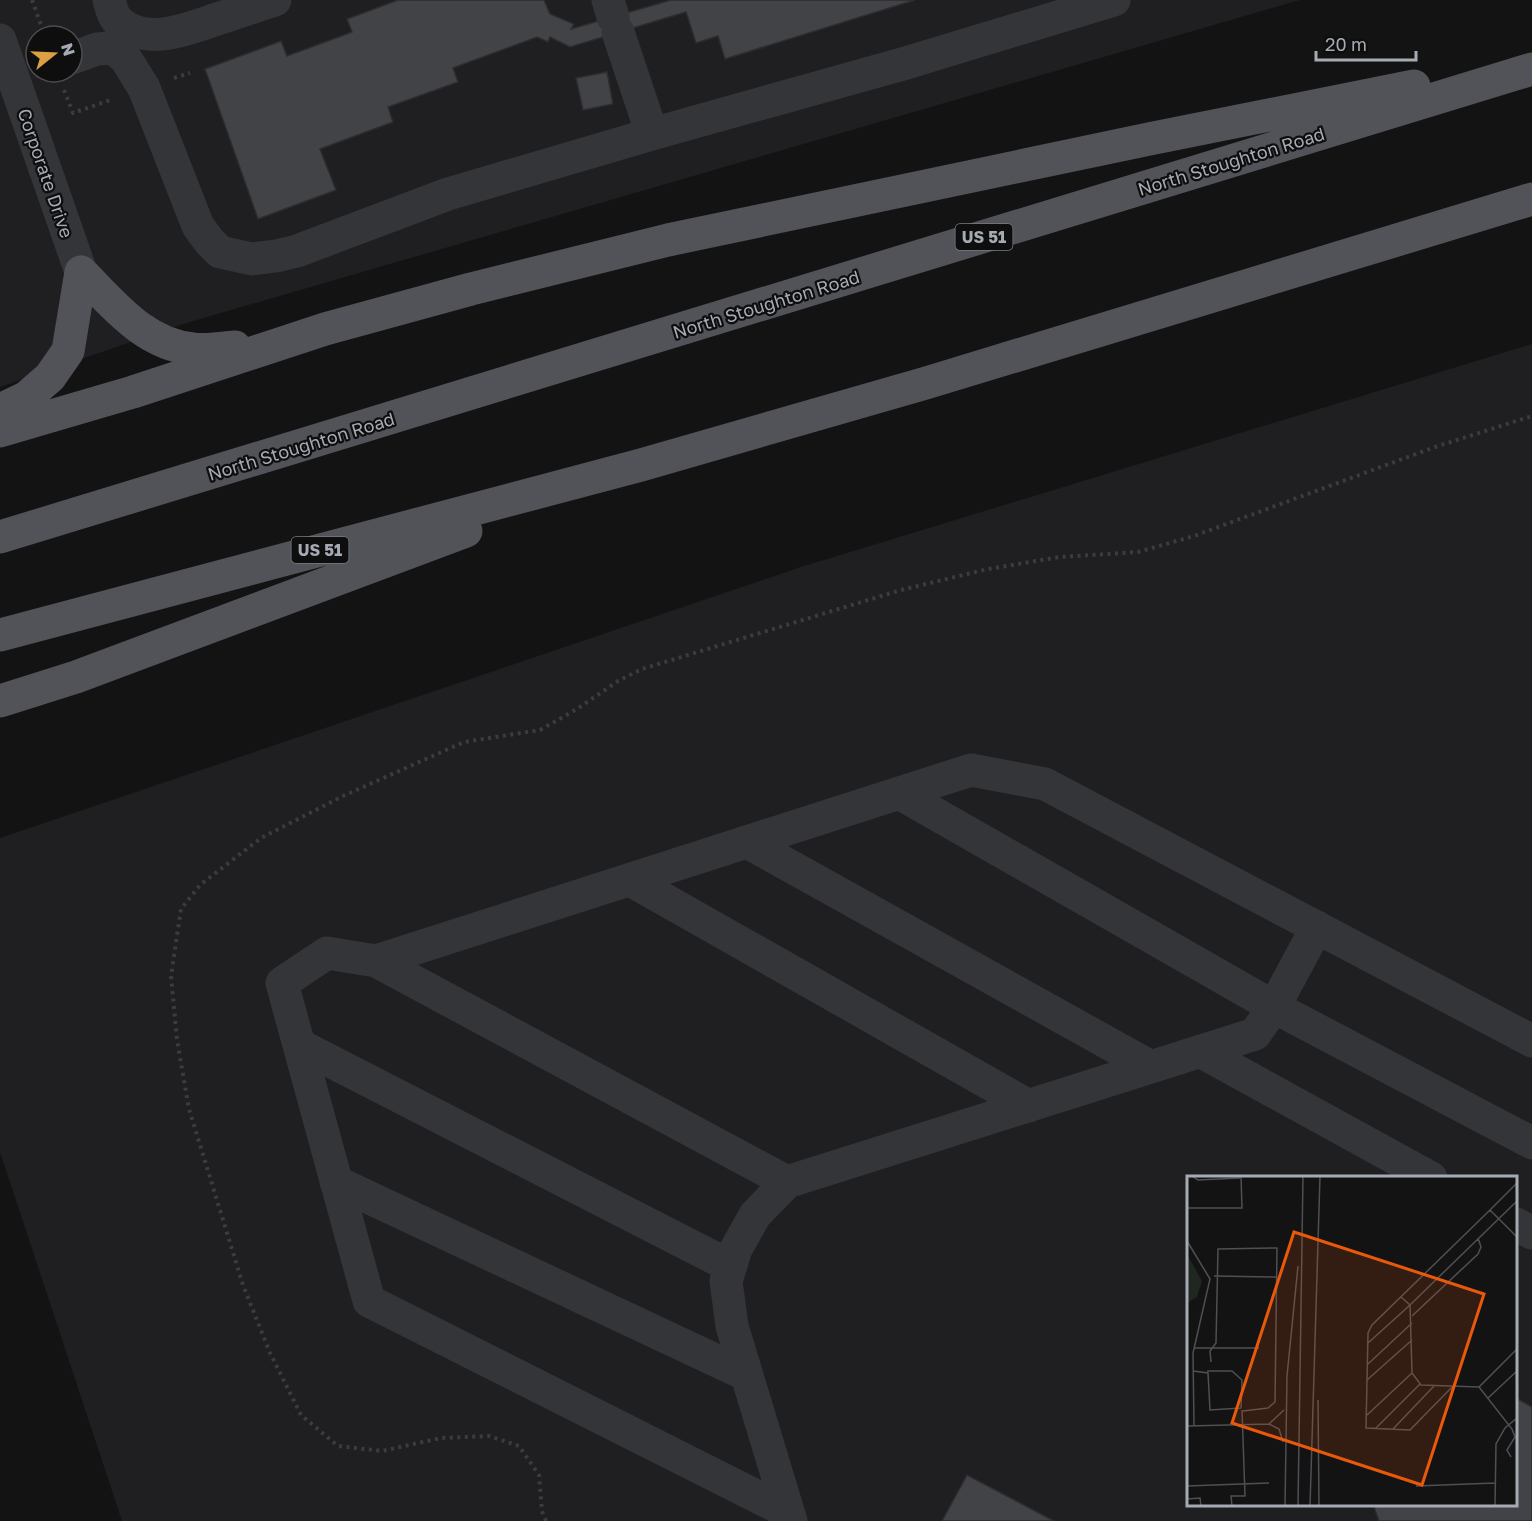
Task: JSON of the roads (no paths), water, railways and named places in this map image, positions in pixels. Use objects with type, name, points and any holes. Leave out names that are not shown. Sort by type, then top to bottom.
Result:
[{"type":"main road","points":[[0,430],[133,392],[324,329],[471,289],[668,240],[1532,61]]},
{"type":"main road","name":"North Stoughton Road","points":[[0,537],[1532,69]]},
{"type":"main road","name":"US 51","points":[[0,635],[640,465],[926,383],[1532,199]]},
{"type":"main road","points":[[81,272],[132,324],[162,342],[194,350],[235,347],[324,329]]},
{"type":"main road","points":[[0,410],[27,397],[50,376],[68,351],[81,272]]},
{"type":"main road","points":[[0,701],[76,677],[640,465]]},
{"type":"street","points":[[109,0],[123,40],[126,59],[144,88],[198,226],[220,252],[252,260],[297,251],[427,201],[652,134],[906,63],[1114,0]]},
{"type":"street","points":[[84,54],[109,48],[142,33],[177,32],[275,0]]},
{"type":"street","points":[[613,16],[652,134]]},
{"type":"street","name":"Corporate Drive","points":[[0,40],[17,78],[81,272]]},
{"type":"street","points":[[376,961],[971,770],[1045,784],[1532,1041]]},
{"type":"street","points":[[898,793],[1274,1007],[1532,1143]]},
{"type":"street","points":[[747,842],[1151,1067]]},
{"type":"street","points":[[630,880],[1029,1106]]},
{"type":"street","points":[[789,1516],[732,1326],[726,1281],[736,1249],[755,1215],[787,1182],[1255,1034],[1274,1007],[1317,927]]},
{"type":"street","points":[[787,1182],[376,961],[327,953],[282,983],[369,1301],[789,1516]]},
{"type":"street","points":[[299,1045],[730,1266]]},
{"type":"street","points":[[1200,1051],[1427,1176]]},
{"type":"street","points":[[336,1182],[747,1375]]},
{"type":"street","points":[[1517,1225],[1532,1233]]}]
